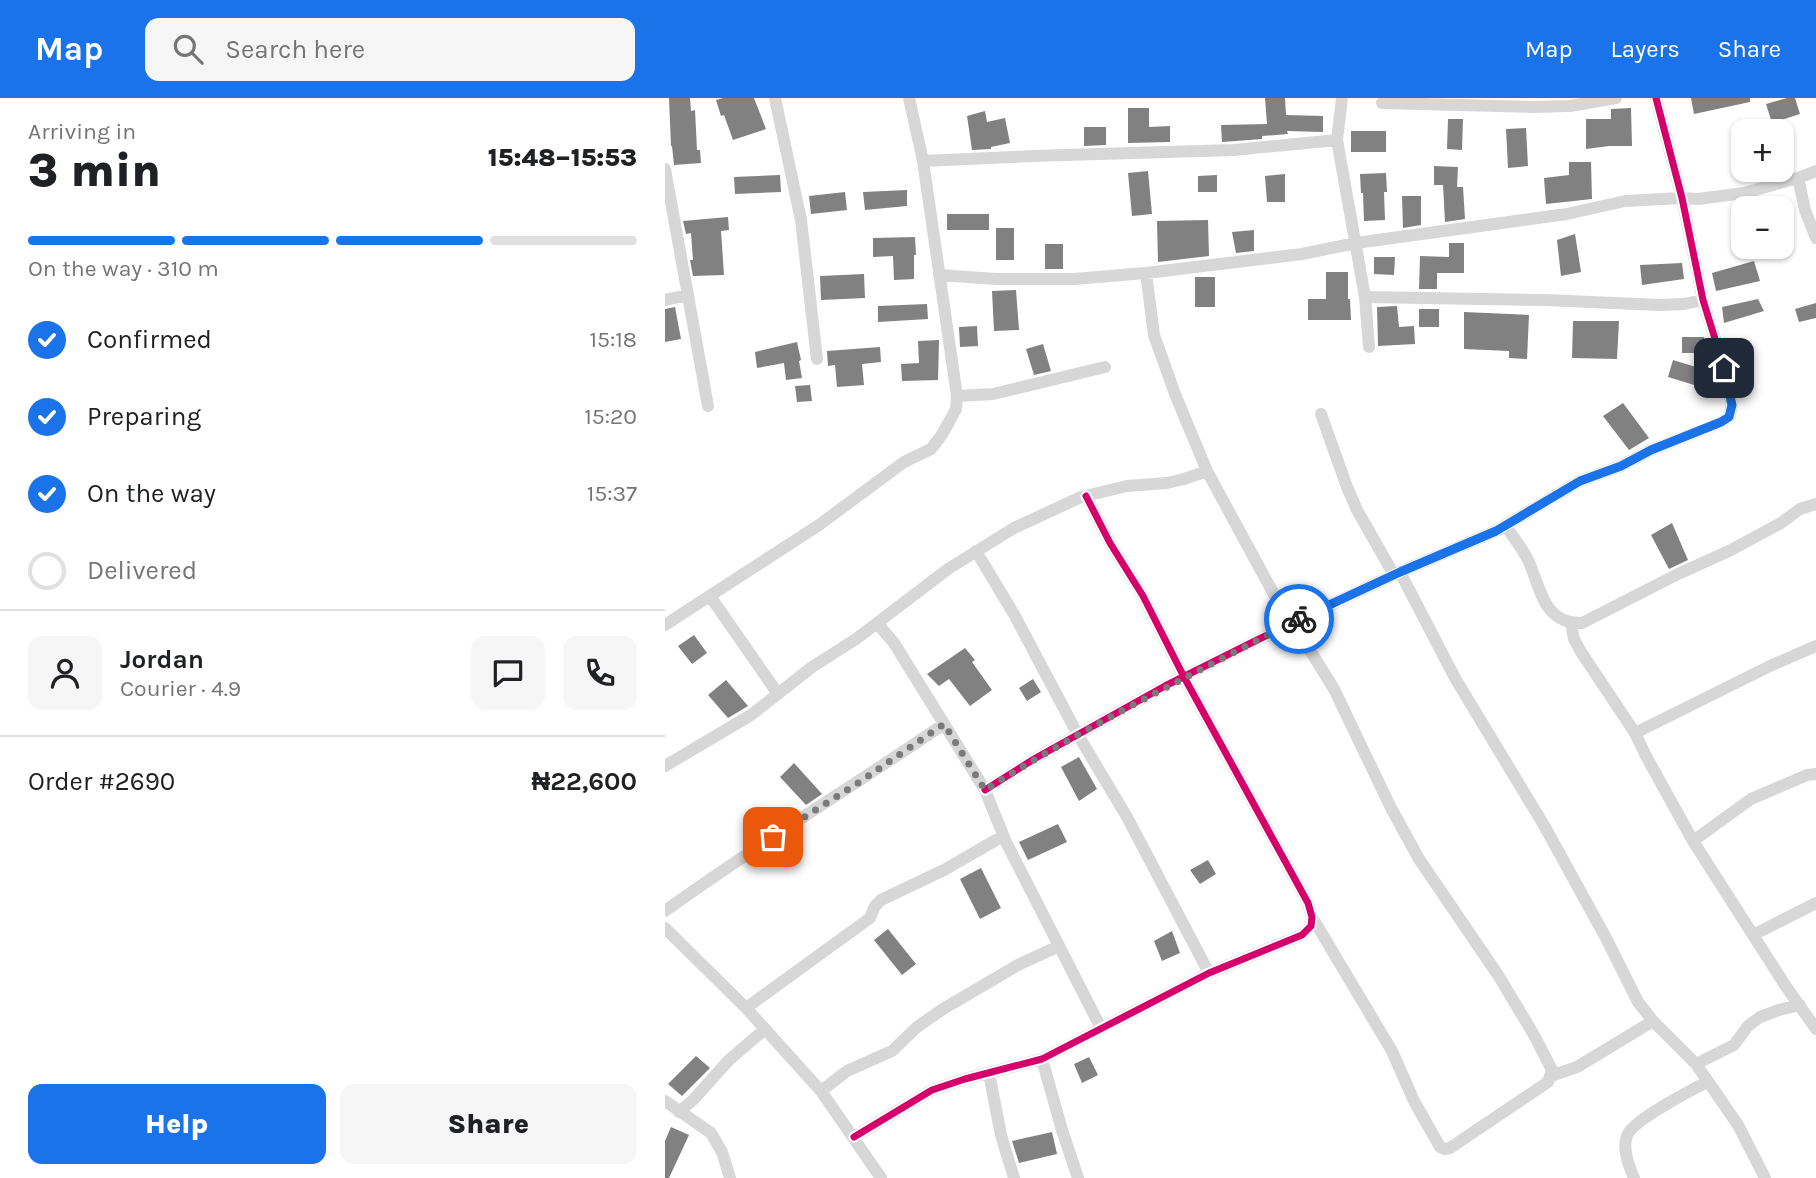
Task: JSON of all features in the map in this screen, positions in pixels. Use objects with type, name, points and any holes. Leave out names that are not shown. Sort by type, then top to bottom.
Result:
[{"type":"street","points":[[775,98],[801,220],[817,359]]},
{"type":"street","points":[[665,625],[819,525],[904,462],[931,449],[953,415],[957,396],[923,161],[909,98]]},
{"type":"street","points":[[1342,98],[1337,140],[1365,297],[1369,347]]},
{"type":"street","points":[[1383,103],[1532,107],[1570,106],[1616,98]]},
{"type":"street","points":[[985,790],[1184,677],[1291,623],[1471,542],[1580,481],[1621,466],[1651,450],[1716,425],[1729,417],[1732,405],[1724,368],[1703,300],[1682,198],[1656,98]]},
{"type":"street","points":[[923,161],[1234,150],[1337,140]]},
{"type":"street","points":[[665,169],[708,406]]},
{"type":"street","points":[[939,275],[996,279],[1075,279],[1146,273],[1302,254],[1356,243],[1567,214],[1625,201],[1698,199],[1744,193],[1816,171]]},
{"type":"street","points":[[1798,178],[1805,210],[1816,238]]},
{"type":"street","points":[[1086,496],[1110,543],[1143,596],[1184,677],[1308,903],[1312,916],[1392,1051],[1414,1101],[1440,1147],[1450,1148],[1548,1082],[1552,1070],[1498,975],[1419,859],[1391,808],[1334,689],[1291,623],[1207,471],[1154,335],[1146,273]]},
{"type":"street","points":[[665,300],[688,295]]},
{"type":"street","points":[[1365,297],[1545,300],[1660,306],[1703,300]]},
{"type":"street","points":[[957,396],[993,394],[1105,367]]},
{"type":"street","points":[[1321,414],[1357,510],[1397,573],[1455,678],[1545,827],[1606,937],[1638,1002],[1696,1064],[1738,1125],[1765,1178]]},
{"type":"street","points":[[665,766],[751,715],[812,667],[856,639],[948,569],[1014,528],[1086,496],[1127,486],[1167,483],[1207,471]]},
{"type":"street","points":[[1505,525],[1528,559],[1550,611],[1560,619],[1582,623],[1731,550],[1781,523],[1800,509],[1816,504]]},
{"type":"street","points":[[976,551],[1015,617],[1078,735],[1127,817],[1209,973]]},
{"type":"street","points":[[710,596],[778,694]]},
{"type":"street","points":[[877,623],[894,643],[985,790],[1003,836],[1101,1028]]},
{"type":"street","points":[[1571,623],[1574,639],[1581,652],[1636,733],[1693,841],[1816,1029]]},
{"type":"street","points":[[1636,733],[1816,646]]},
{"type":"street","points":[[665,911],[729,864],[861,781],[944,724]]},
{"type":"street","points":[[1693,841],[1751,799],[1807,775],[1816,774]]},
{"type":"street","points":[[746,1008],[870,918],[881,900],[944,870],[1003,836]]},
{"type":"street","points":[[1753,935],[1816,903]]},
{"type":"street","points":[[854,1137],[932,1090],[1042,1059],[1209,973],[1302,935],[1311,926],[1312,916]]},
{"type":"street","points":[[665,928],[746,1008],[821,1091],[881,1178]]},
{"type":"street","points":[[821,1091],[846,1071],[892,1051],[917,1027],[943,1009],[1018,965],[1059,946]]},
{"type":"street","points":[[1696,1064],[1734,1045],[1748,1026],[1761,1017],[1800,1005]]},
{"type":"street","points":[[1551,1076],[1586,1062],[1654,1021]]},
{"type":"street","points":[[679,1112],[729,1060],[765,1029]]},
{"type":"street","points":[[1042,1059],[1078,1178]]},
{"type":"street","points":[[989,1073],[1001,1135],[1014,1178]]},
{"type":"street","points":[[1634,1178],[1626,1158],[1626,1137],[1634,1125],[1708,1081]]},
{"type":"street","points":[[665,1101],[711,1133],[722,1152],[730,1178]]},
{"type":"building","points":[[669,98],[690,98],[691,111],[695,110],[697,150],[700,150],[701,163],[674,165]]},
{"type":"building","points":[[754,98],[766,129],[733,140],[716,100]]},
{"type":"building","points":[[1265,98],[1285,98],[1286,115],[1323,116],[1323,132],[1287,131],[1288,134],[1262,136],[1262,139],[1222,142],[1221,125],[1267,124]]},
{"type":"building","points":[[1691,98],[1750,98],[1750,102],[1694,114]]},
{"type":"building","points":[[1795,98],[1800,114],[1784,119],[1771,119],[1766,104]]},
{"type":"building","points":[[1128,108],[1149,108],[1149,127],[1170,126],[1170,142],[1128,143]]},
{"type":"building","points":[[1631,108],[1632,146],[1586,149],[1586,119],[1611,119],[1611,109]]},
{"type":"building","points":[[985,111],[987,122],[1005,118],[1010,143],[991,149],[972,150],[967,116]]},
{"type":"building","points":[[1448,119],[1463,119],[1462,150],[1447,149]]},
{"type":"building","points":[[1084,127],[1106,127],[1106,145],[1084,146]]},
{"type":"building","points":[[1526,128],[1528,166],[1508,168],[1506,129]]},
{"type":"building","points":[[1351,131],[1386,131],[1386,152],[1351,152]]},
{"type":"building","points":[[1569,162],[1591,162],[1592,199],[1546,204],[1544,178],[1569,175]]},
{"type":"building","points":[[1434,166],[1458,167],[1457,187],[1463,187],[1465,219],[1445,222],[1443,185],[1434,185]]},
{"type":"building","points":[[1148,171],[1152,214],[1132,216],[1128,173]]},
{"type":"building","points":[[1386,173],[1385,220],[1364,221],[1360,174]]},
{"type":"building","points":[[1285,174],[1285,202],[1267,202],[1265,176]]},
{"type":"building","points":[[780,175],[781,192],[735,194],[734,177]]},
{"type":"building","points":[[1217,175],[1217,192],[1198,192],[1198,176]]},
{"type":"building","points":[[907,190],[907,206],[865,210],[863,192]]},
{"type":"building","points":[[845,192],[847,210],[811,214],[809,196]]},
{"type":"building","points":[[1402,196],[1421,196],[1421,225],[1403,228]]},
{"type":"building","points":[[947,214],[989,214],[989,230],[947,230]]},
{"type":"building","points":[[728,217],[729,230],[721,231],[724,275],[693,276],[690,260],[693,260],[691,233],[686,234],[683,221]]},
{"type":"building","points":[[1208,220],[1209,256],[1158,262],[1157,221]]},
{"type":"building","points":[[996,228],[1014,228],[1014,260],[996,260]]},
{"type":"building","points":[[1254,230],[1254,251],[1236,253],[1232,232]]},
{"type":"building","points":[[1575,234],[1581,272],[1561,276],[1557,240]]},
{"type":"building","points":[[915,237],[914,279],[894,280],[893,256],[873,257],[873,238]]},
{"type":"building","points":[[1449,243],[1464,243],[1464,273],[1437,273],[1437,289],[1419,289],[1420,256],[1449,257]]},
{"type":"building","points":[[1045,244],[1063,244],[1063,269],[1045,269]]},
{"type":"building","points":[[1374,257],[1395,257],[1394,275],[1374,274]]},
{"type":"building","points":[[1754,261],[1760,281],[1716,291],[1712,273]]},
{"type":"building","points":[[1682,263],[1684,279],[1642,285],[1640,265]]},
{"type":"building","points":[[1326,272],[1348,272],[1351,320],[1308,320],[1308,299],[1326,299]]},
{"type":"building","points":[[864,274],[865,298],[821,300],[820,276]]},
{"type":"building","points":[[1195,277],[1215,277],[1215,307],[1195,307]]},
{"type":"building","points":[[1016,290],[1019,330],[994,331],[992,291]]},
{"type":"building","points":[[1758,299],[1764,311],[1724,323],[1722,307]]},
{"type":"building","points":[[1816,303],[1816,318],[1799,322],[1795,309]]},
{"type":"building","points":[[927,304],[928,319],[878,322],[878,306]]},
{"type":"building","points":[[1397,306],[1399,327],[1414,326],[1415,344],[1378,346],[1377,307]]},
{"type":"building","points":[[675,307],[681,339],[665,342],[665,309]]},
{"type":"building","points":[[1419,309],[1439,309],[1439,327],[1419,327]]},
{"type":"building","points":[[1464,312],[1529,315],[1527,359],[1509,358],[1509,351],[1464,349]]},
{"type":"building","points":[[1573,321],[1619,321],[1617,359],[1572,358]]},
{"type":"building","points":[[977,326],[978,346],[960,347],[959,327]]},
{"type":"building","points":[[1682,337],[1704,337],[1704,353],[1682,353]]},
{"type":"building","points":[[939,340],[938,380],[902,381],[901,364],[919,363],[918,341]]},
{"type":"building","points":[[797,342],[802,378],[786,380],[784,363],[757,368],[755,352]]},
{"type":"building","points":[[1043,344],[1051,371],[1034,375],[1026,349]]},
{"type":"building","points":[[880,347],[881,362],[862,364],[864,385],[837,387],[835,365],[828,366],[827,351]]},
{"type":"building","points":[[1673,360],[1709,371],[1704,388],[1668,377]]},
{"type":"building","points":[[810,385],[812,401],[797,402],[795,386]]},
{"type":"building","points":[[1623,403],[1649,438],[1629,450],[1603,416]]},
{"type":"building","points":[[1672,523],[1688,560],[1669,569],[1651,535]]},
{"type":"building","points":[[694,635],[707,653],[692,664],[678,646]]},
{"type":"building","points":[[965,648],[992,690],[970,706],[949,679],[939,686],[927,674]]},
{"type":"building","points":[[1033,679],[1041,692],[1027,701],[1019,688]]},
{"type":"building","points":[[726,680],[748,706],[728,718],[708,695]]},
{"type":"building","points":[[1079,757],[1097,789],[1079,801],[1061,767]]},
{"type":"building","points":[[794,763],[822,794],[806,805],[780,777]]},
{"type":"building","points":[[1058,824],[1067,842],[1028,860],[1019,842]]},
{"type":"building","points":[[1208,860],[1216,874],[1200,884],[1190,870]]},
{"type":"building","points":[[981,868],[1001,908],[980,919],[960,879]]},
{"type":"building","points":[[888,929],[916,964],[902,975],[874,940]]},
{"type":"building","points":[[1172,931],[1180,953],[1162,961],[1154,941]]},
{"type":"building","points":[[696,1056],[710,1068],[682,1096],[668,1084]]},
{"type":"building","points":[[1089,1057],[1098,1075],[1082,1083],[1074,1064]]},
{"type":"building","points":[[671,1127],[689,1135],[669,1178],[665,1178],[665,1141]]},
{"type":"building","points":[[1052,1132],[1057,1154],[1019,1163],[1012,1141]]},
{"type":"cycle path","points":[[985,790],[1034,759],[1165,686],[1400,572],[1496,531],[1580,481],[1621,466],[1651,450],[1716,425],[1729,417],[1732,405],[1724,368],[1703,300],[1682,198],[1656,98]]},
{"type":"cycle path","points":[[854,1137],[932,1090],[1042,1059],[1209,973],[1302,935],[1311,926],[1312,917],[1308,903],[1184,677],[1143,596],[1110,543],[1086,496]]},
{"type":"way so far","points":[[773,837],[944,724],[985,790],[1034,759],[1165,687],[1299,619]]},
{"type":"route","points":[[1299,619],[1496,531],[1580,481],[1716,425],[1729,417],[1732,405],[1724,368]]}]
